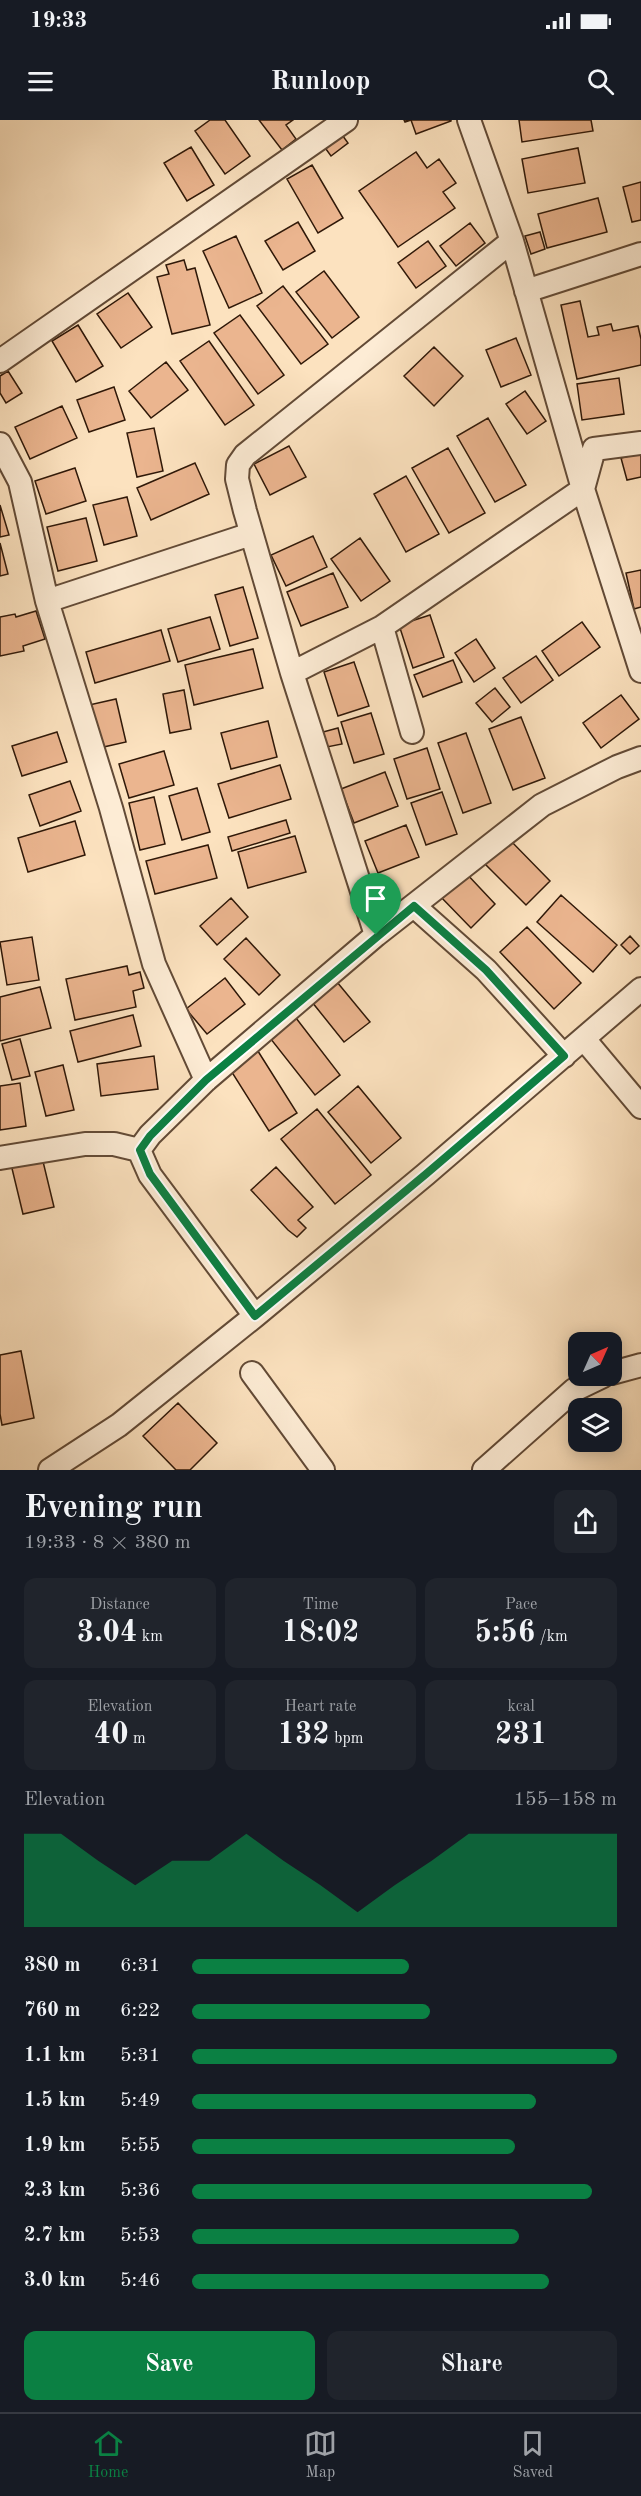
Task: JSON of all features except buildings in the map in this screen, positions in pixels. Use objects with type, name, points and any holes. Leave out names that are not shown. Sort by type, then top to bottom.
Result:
[{"type":"street","points":[[0,361],[346,120]]},
{"type":"street","points":[[470,120],[512,241],[583,489],[641,671]]},
{"type":"street","points":[[376,935],[292,673],[251,534],[237,479],[238,465],[245,455],[512,241]]},
{"type":"street","points":[[526,291],[641,254]]},
{"type":"street","points":[[292,673],[382,627],[583,489],[594,449],[641,443]]},
{"type":"street","points":[[0,444],[20,482],[47,601],[111,808],[154,964],[206,1080]]},
{"type":"street","points":[[47,601],[251,534]]},
{"type":"street","points":[[382,627],[412,732]]},
{"type":"street","points":[[140,1150],[150,1136],[206,1080],[376,935],[542,805],[617,767],[641,758]]},
{"type":"street","points":[[414,906],[486,970],[564,1056]]},
{"type":"street","points":[[50,1470],[119,1425],[255,1316],[426,1174],[641,989]]},
{"type":"street","points":[[584,1039],[641,1107]]},
{"type":"street","points":[[0,1158],[85,1143],[114,1144],[140,1150]]},
{"type":"street","points":[[140,1150],[150,1174],[255,1316]]},
{"type":"street","points":[[622,1370],[641,1365]]},
{"type":"street","points":[[252,1373],[323,1470]]},
{"type":"street","points":[[484,1470],[574,1390],[582,1386]]},
{"type":"route","points":[[414,906],[486,970],[564,1056],[255,1316],[150,1174],[143,1162],[140,1150],[150,1136],[206,1080],[376,935],[414,906]]}]
